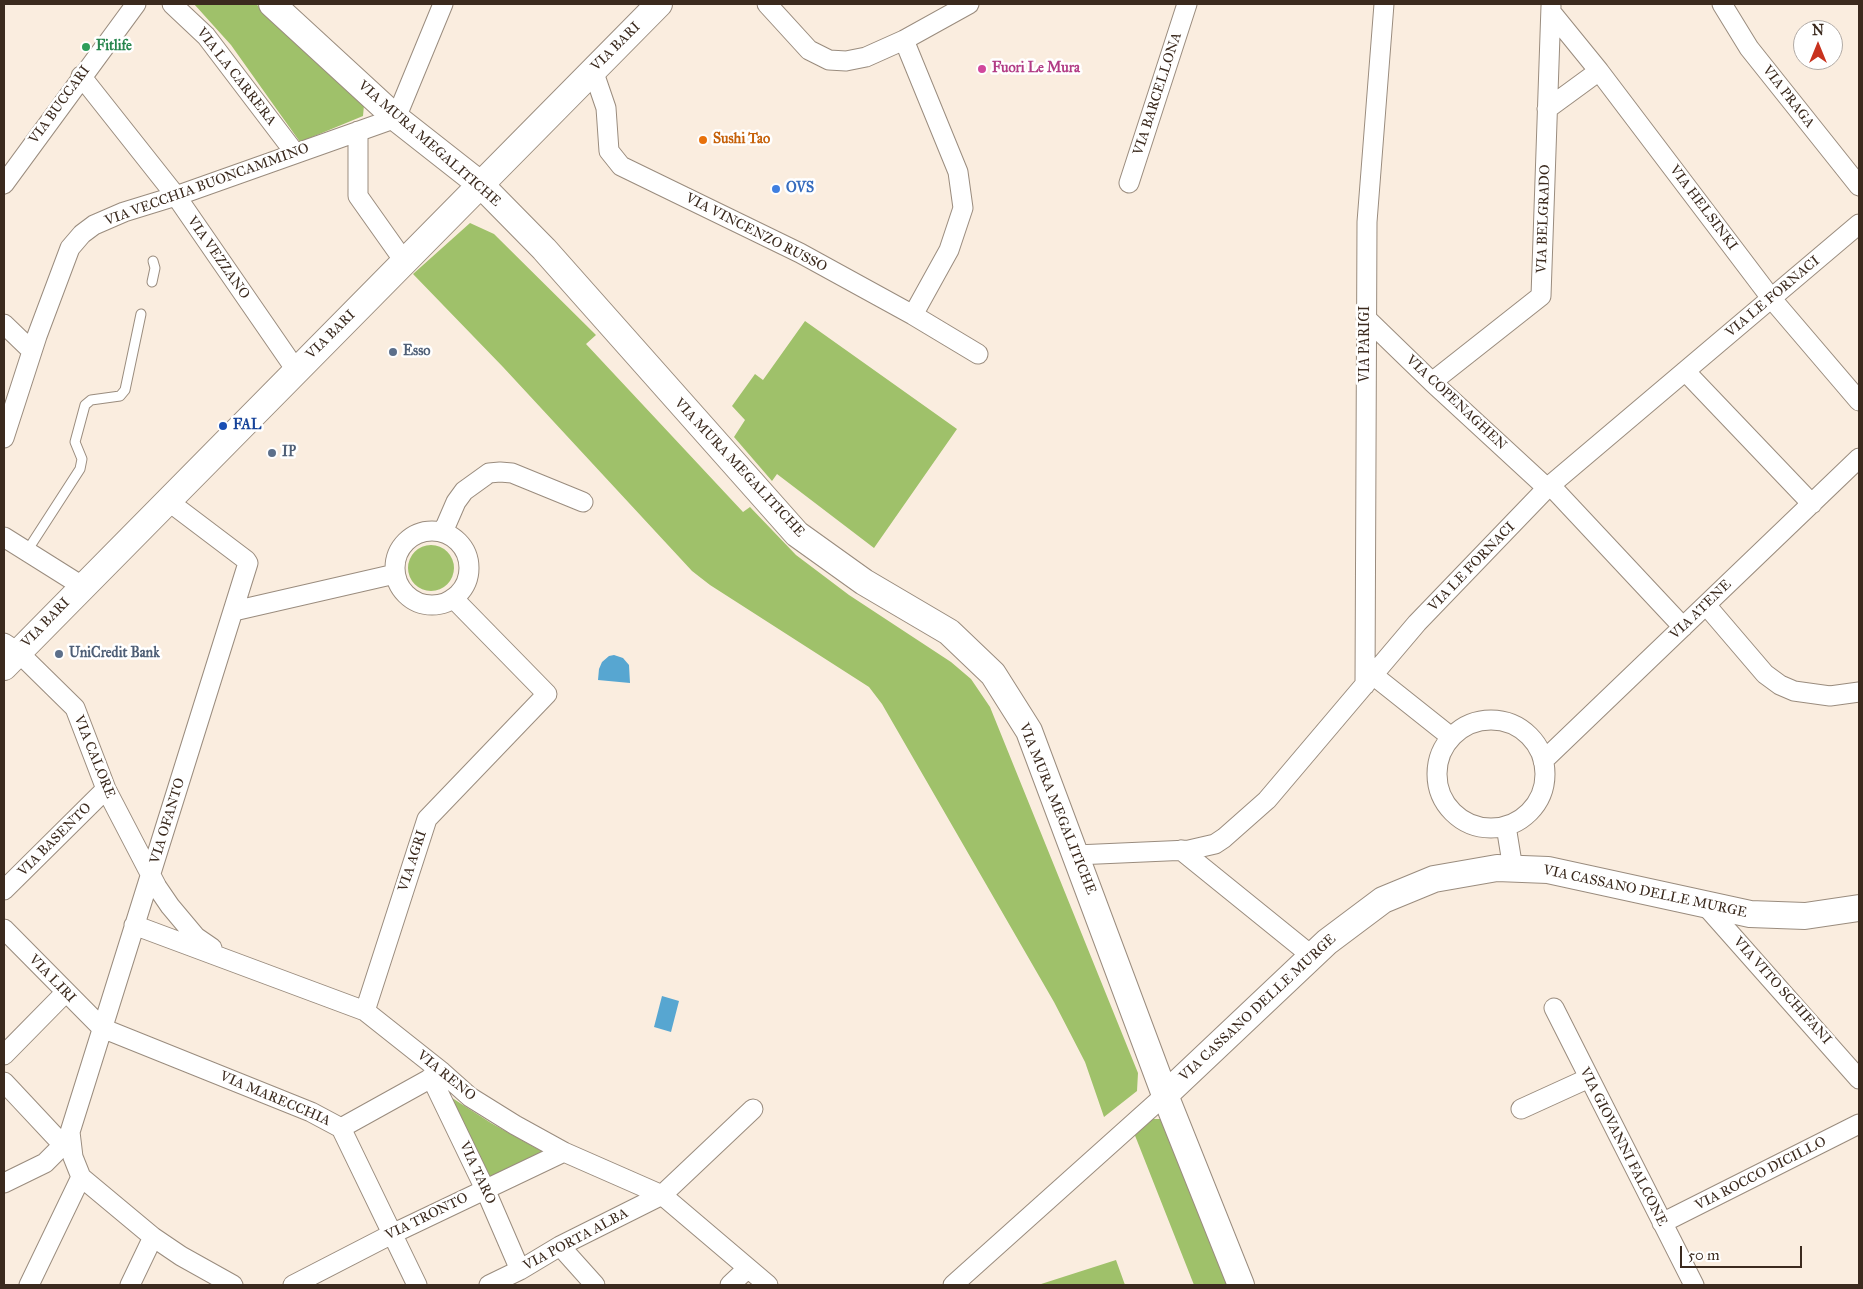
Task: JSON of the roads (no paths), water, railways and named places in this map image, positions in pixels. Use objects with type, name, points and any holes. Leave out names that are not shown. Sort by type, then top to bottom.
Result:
[{"type":"street","name":"VIA BUCCARI","points":[[4,184],[81,76],[136,4]]},
{"type":"street","name":"VIA LA CARRERA","points":[[172,4],[206,36],[295,153]]},
{"type":"street","name":"VIA MURA MEGALITICHE","points":[[272,4],[396,118],[480,184],[544,249],[797,534],[864,582],[949,632],[993,674],[1029,731],[1165,1095],[1241,1285]]},
{"type":"street","points":[[396,118],[443,4]]},
{"type":"street","name":"VIA BARI","points":[[8,654],[82,586],[168,501],[659,4]]},
{"type":"street","points":[[767,4],[809,50],[829,60],[846,61],[866,57],[904,40],[969,4]]},
{"type":"street","name":"VIA BARCELLONA","points":[[1129,183],[1188,4]]},
{"type":"street","name":"VIA PARIGI","points":[[1369,680],[1367,222],[1384,4]]},
{"type":"street","name":"VIA PRAGA","points":[[1722,4],[1749,48],[1859,186]]},
{"type":"street","name":"VIA HELSINKI","points":[[1551,8],[1771,298],[1859,402]]},
{"type":"street","name":"VIA BELGRADO","points":[[1432,382],[1541,296],[1551,8]]},
{"type":"street","points":[[904,40],[958,172],[963,208],[949,250],[912,315]]},
{"type":"street","name":"VIA VINCENZO RUSSO","points":[[593,70],[606,108],[609,151],[621,166],[762,234],[912,315],[978,354]]},
{"type":"street","points":[[1547,109],[1599,71]]},
{"type":"street","name":"VIA VEZZANO","points":[[81,76],[176,196],[296,370]]},
{"type":"street","name":"VIA VECCHIA BUONCAMMINO","points":[[4,438],[32,352],[70,248],[82,234],[94,225],[396,118]]},
{"type":"street","points":[[358,131],[358,196],[404,261]]},
{"type":"street","name":"VIA LE FORNACI","points":[[1076,856],[1181,850],[1204,847],[1220,841],[1267,800],[1418,623],[1548,487],[1859,224]]},
{"type":"street","name":"VIA COPENAGHEN","points":[[1366,318],[1432,382],[1548,487],[1683,627]]},
{"type":"street","points":[[4,324],[32,352]]},
{"type":"street","points":[[1685,371],[1812,504]]},
{"type":"street","name":"VIA ATENE","points":[[1544,761],[1859,458]]},
{"type":"street","points":[[443,532],[456,502],[464,491],[489,473],[512,473],[583,502]]},
{"type":"street","name":"VIA OFANTO","points":[[81,1177],[66,1138],[151,876],[247,567],[246,560],[168,501]]},
{"type":"street","points":[[431,531],[443,532],[454,538],[462,546],[469,568],[467,580],[461,590],[452,598],[442,603],[431,605],[420,603],[402,591],[396,581],[396,557],[401,547],[409,538],[431,531]]},
{"type":"street","points":[[4,537],[82,586]]},
{"type":"street","points":[[234,611],[395,574]]},
{"type":"street","name":"VIA AGRI","points":[[365,1011],[427,819],[547,694],[452,598]]},
{"type":"street","points":[[1706,605],[1765,674],[1780,685],[1794,691],[1830,696],[1859,692]]},
{"type":"street","name":"VIA CALORE","points":[[8,654],[75,708],[106,789],[151,876]]},
{"type":"street","points":[[1369,680],[1451,737]]},
{"type":"street","points":[[1499,720],[1517,726],[1531,737],[1544,761],[1546,771],[1544,789],[1536,806],[1523,819],[1506,826],[1488,828],[1471,825],[1456,815],[1444,802],[1438,786],[1437,768],[1442,752],[1451,737],[1465,726],[1482,721],[1499,720]]},
{"type":"street","name":"VIA BASENTO","points":[[4,890],[106,789]]},
{"type":"street","points":[[1506,826],[1513,869]]},
{"type":"street","points":[[1181,850],[1312,956]]},
{"type":"street","name":"VIA CASSANO DELLE MURGE","points":[[953,1285],[1165,1095],[1327,942],[1383,900],[1434,879],[1497,868],[1548,870],[1750,914],[1805,916],[1859,908]]},
{"type":"street","name":"VIA RENO","points":[[151,876],[170,906],[196,937],[231,962]]},
{"type":"street","name":"VIA VITO SCHIFANI","points":[[1704,904],[1859,1079]]},
{"type":"street","name":"VIA RENO","points":[[134,925],[365,1011],[437,1075],[515,1125],[564,1152],[662,1195],[768,1285]]},
{"type":"street","name":"VIA LIRI","points":[[4,929],[65,993],[102,1028]]},
{"type":"street","points":[[4,1055],[65,993]]},
{"type":"street","name":"VIA GIOVANNI FALCONE","points":[[1554,1008],[1694,1285]]},
{"type":"street","name":"VIA MARECCHIA","points":[[102,1028],[311,1112],[341,1128],[417,1285]]},
{"type":"street","points":[[341,1128],[437,1075]]},
{"type":"street","name":"VIA TARO","points":[[437,1075],[520,1270]]},
{"type":"street","points":[[1521,1109],[1589,1078]]},
{"type":"street","points":[[4,1082],[66,1138],[45,1164],[4,1183]]},
{"type":"street","name":"VIA PORTA ALBA","points":[[489,1285],[520,1270],[560,1246],[662,1195],[753,1109]]},
{"type":"street","name":"VIA ROCCO DICILLO","points":[[1662,1223],[1859,1124]]},
{"type":"street","name":"VIA TRONTO","points":[[293,1285],[392,1234],[564,1152]]},
{"type":"street","points":[[29,1285],[81,1177],[153,1237],[180,1256],[231,1285]]},
{"type":"street","points":[[130,1285],[153,1237]]},
{"type":"street","points":[[560,1246],[595,1285]]},
{"type":"street","points":[[730,1285],[748,1268]]},
{"type":"lane","points":[[152,261],[155,268],[152,282]]},
{"type":"lane","points":[[27,551],[80,469],[82,459],[75,442],[85,405],[91,400],[120,396],[125,390],[141,314]]},
{"type":"water","points":[[614,655],[623,658],[629,665],[630,683],[598,680],[602,662],[609,656]]},
{"type":"water","points":[[662,996],[679,1001],[671,1032],[654,1027]]},
{"type":"place","name":"Fitlife","points":[[86,47]]},
{"type":"place","name":"Fuori Le Mura","points":[[982,69]]},
{"type":"place","name":"Sushi Tao","points":[[703,140]]},
{"type":"place","name":"OVS","points":[[776,189]]},
{"type":"place","name":"Esso","points":[[393,352]]},
{"type":"place","name":"FAL","points":[[223,426]]},
{"type":"place","name":"IP","points":[[272,453]]},
{"type":"place","name":"UniCredit Bank","points":[[59,654]]}]
